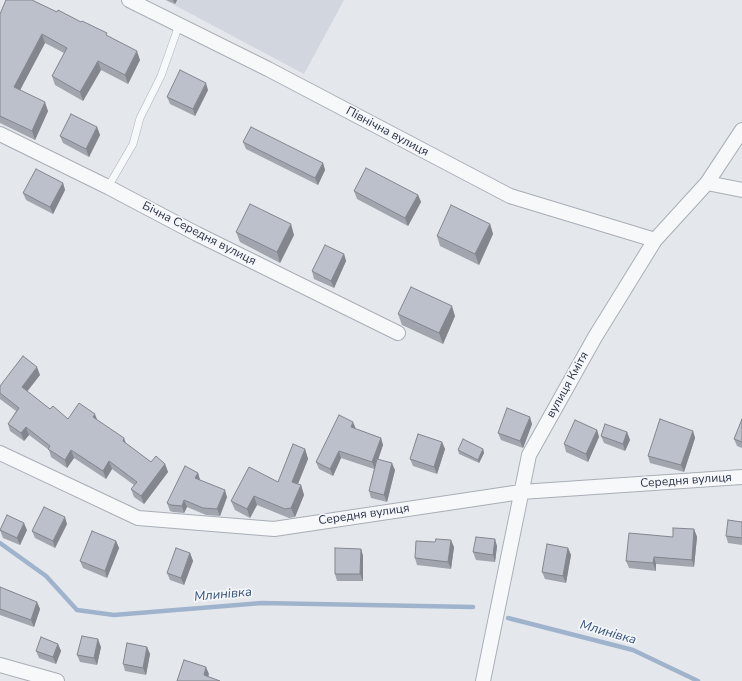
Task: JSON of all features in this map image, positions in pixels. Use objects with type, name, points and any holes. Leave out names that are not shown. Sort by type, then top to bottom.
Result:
[{"type":"street","name":"Північна вулиця","points":[[129,0],[268,69],[510,196],[655,240]]},
{"type":"street","name":"вулиця Кмітя","points":[[483,681],[529,455],[595,337],[655,240],[707,184],[742,130]]},
{"type":"street","name":"Бічна Середня вулиця","points":[[0,134],[108,187],[197,234],[398,333]]},
{"type":"street","points":[[707,184],[742,190]]},
{"type":"street","name":"Середня вулиця","points":[[0,453],[138,518],[274,528],[521,492],[742,477]]},
{"type":"street","points":[[0,665],[57,681]]},
{"type":"lane","points":[[108,187],[133,144],[140,118],[161,76],[179,26]]},
{"type":"shaded area","points":[[165,0],[344,0],[304,74]]},
{"type":"building","points":[[6,0],[32,0],[57,12],[58,10],[107,33],[106,35],[137,51],[125,75],[98,61],[80,92],[52,76],[67,48],[42,34],[14,87],[45,102],[32,131],[0,116],[0,14]]},
{"type":"building","points":[[180,70],[206,83],[193,109],[167,97]]},
{"type":"building","points":[[71,114],[97,127],[86,149],[60,136]]},
{"type":"building","points":[[251,127],[323,163],[315,178],[243,142]]},
{"type":"building","points":[[366,168],[418,195],[405,218],[354,191]]},
{"type":"building","points":[[36,169],[63,183],[50,207],[23,193]]},
{"type":"building","points":[[250,204],[291,224],[277,252],[236,232]]},
{"type":"building","points":[[451,205],[490,224],[475,254],[437,236]]},
{"type":"building","points":[[325,245],[344,254],[331,281],[312,271]]},
{"type":"building","points":[[411,287],[452,306],[439,333],[398,314]]},
{"type":"building","points":[[23,356],[37,367],[22,387],[50,409],[53,406],[68,419],[79,403],[95,414],[93,417],[124,438],[123,441],[151,462],[156,456],[165,464],[141,496],[131,489],[137,482],[109,461],[103,471],[71,450],[65,460],[48,449],[50,446],[26,427],[21,433],[8,424],[19,408],[0,393],[0,386]]},
{"type":"building","points":[[507,408],[530,417],[520,441],[498,433]]},
{"type":"building","points":[[339,415],[353,422],[351,427],[381,438],[372,462],[339,451],[330,469],[316,462]]},
{"type":"building","points":[[660,419],[693,431],[681,465],[648,456]]},
{"type":"building","points":[[742,419],[742,442],[734,439]]},
{"type":"building","points":[[575,420],[597,430],[586,454],[564,444]]},
{"type":"building","points":[[605,424],[627,432],[623,444],[601,436]]},
{"type":"building","points":[[418,434],[442,442],[434,467],[410,459]]},
{"type":"building","points":[[463,439],[483,449],[478,460],[458,450]]},
{"type":"building","points":[[293,444],[305,449],[292,482],[301,485],[291,508],[285,509],[254,496],[247,509],[231,501],[249,467],[278,482]]},
{"type":"building","points":[[377,459],[392,463],[384,495],[369,491]]},
{"type":"building","points":[[185,466],[198,473],[195,478],[225,490],[217,509],[203,508],[184,500],[182,506],[167,503]]},
{"type":"building","points":[[44,507],[65,517],[53,541],[32,531]]},
{"type":"building","points":[[7,515],[24,523],[17,538],[0,530]]},
{"type":"building","points":[[728,520],[742,522],[742,538],[726,536]]},
{"type":"building","points":[[673,528],[694,529],[692,560],[654,557],[653,563],[626,561],[629,533],[673,537]]},
{"type":"building","points":[[92,531],[116,541],[105,571],[80,561]]},
{"type":"building","points":[[476,537],[495,539],[493,555],[473,552]]},
{"type":"building","points":[[436,539],[451,540],[448,562],[415,558],[416,541],[435,542]]},
{"type":"building","points":[[547,544],[568,548],[563,576],[542,572]]},
{"type":"building","points":[[176,548],[190,553],[181,578],[167,573]]},
{"type":"building","points":[[335,548],[361,549],[360,574],[335,574]]},
{"type":"building","points":[[0,587],[37,602],[31,620],[0,609]]},
{"type":"building","points":[[82,636],[98,639],[94,658],[77,655]]},
{"type":"building","points":[[41,637],[58,644],[53,657],[36,651]]},
{"type":"building","points":[[127,643],[147,647],[143,668],[123,664]]},
{"type":"building","points":[[184,660],[206,667],[204,675],[220,681],[177,681]]},
{"type":"waterway","name":"Млинівка","points":[[0,543],[46,576],[77,610],[114,615],[262,603],[473,607]]},
{"type":"waterway","name":"Млинівка","points":[[508,618],[633,650],[698,681]]}]
